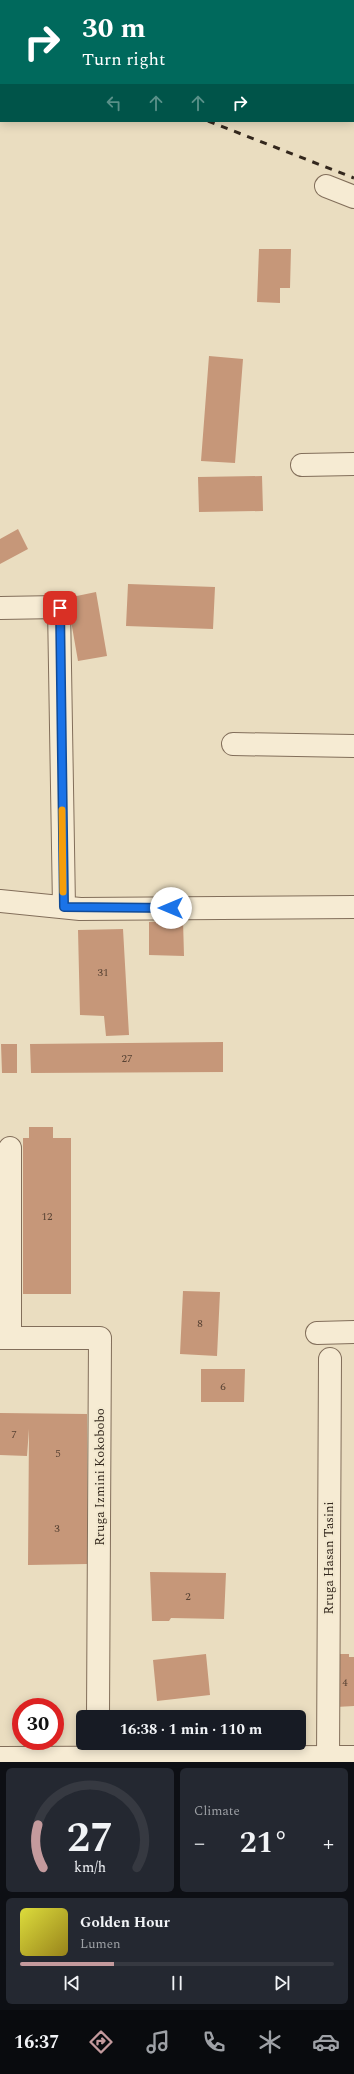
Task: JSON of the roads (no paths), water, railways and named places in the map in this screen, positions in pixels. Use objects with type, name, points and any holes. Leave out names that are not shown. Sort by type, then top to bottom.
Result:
[{"type":"street","points":[[326,186],[354,196]]},
{"type":"street","points":[[302,465],[354,464]]},
{"type":"street","points":[[0,608],[60,608],[64,907]]},
{"type":"street","points":[[233,744],[354,746]]},
{"type":"street","points":[[0,901],[80,909],[354,907]]},
{"type":"street","points":[[5,1338],[10,1148]]},
{"type":"street","points":[[317,1333],[354,1332]]},
{"type":"street","name":"Rruga Izmini Kokobobo","points":[[5,1338],[100,1338],[98,1710]]},
{"type":"street","name":"Rruga Hasan Tasini","points":[[328,1760],[330,1359]]},
{"type":"street","points":[[0,1758],[98,1750],[128,1760],[328,1760],[354,1757]]},
{"type":"railway","points":[[211,122],[354,178]]}]
